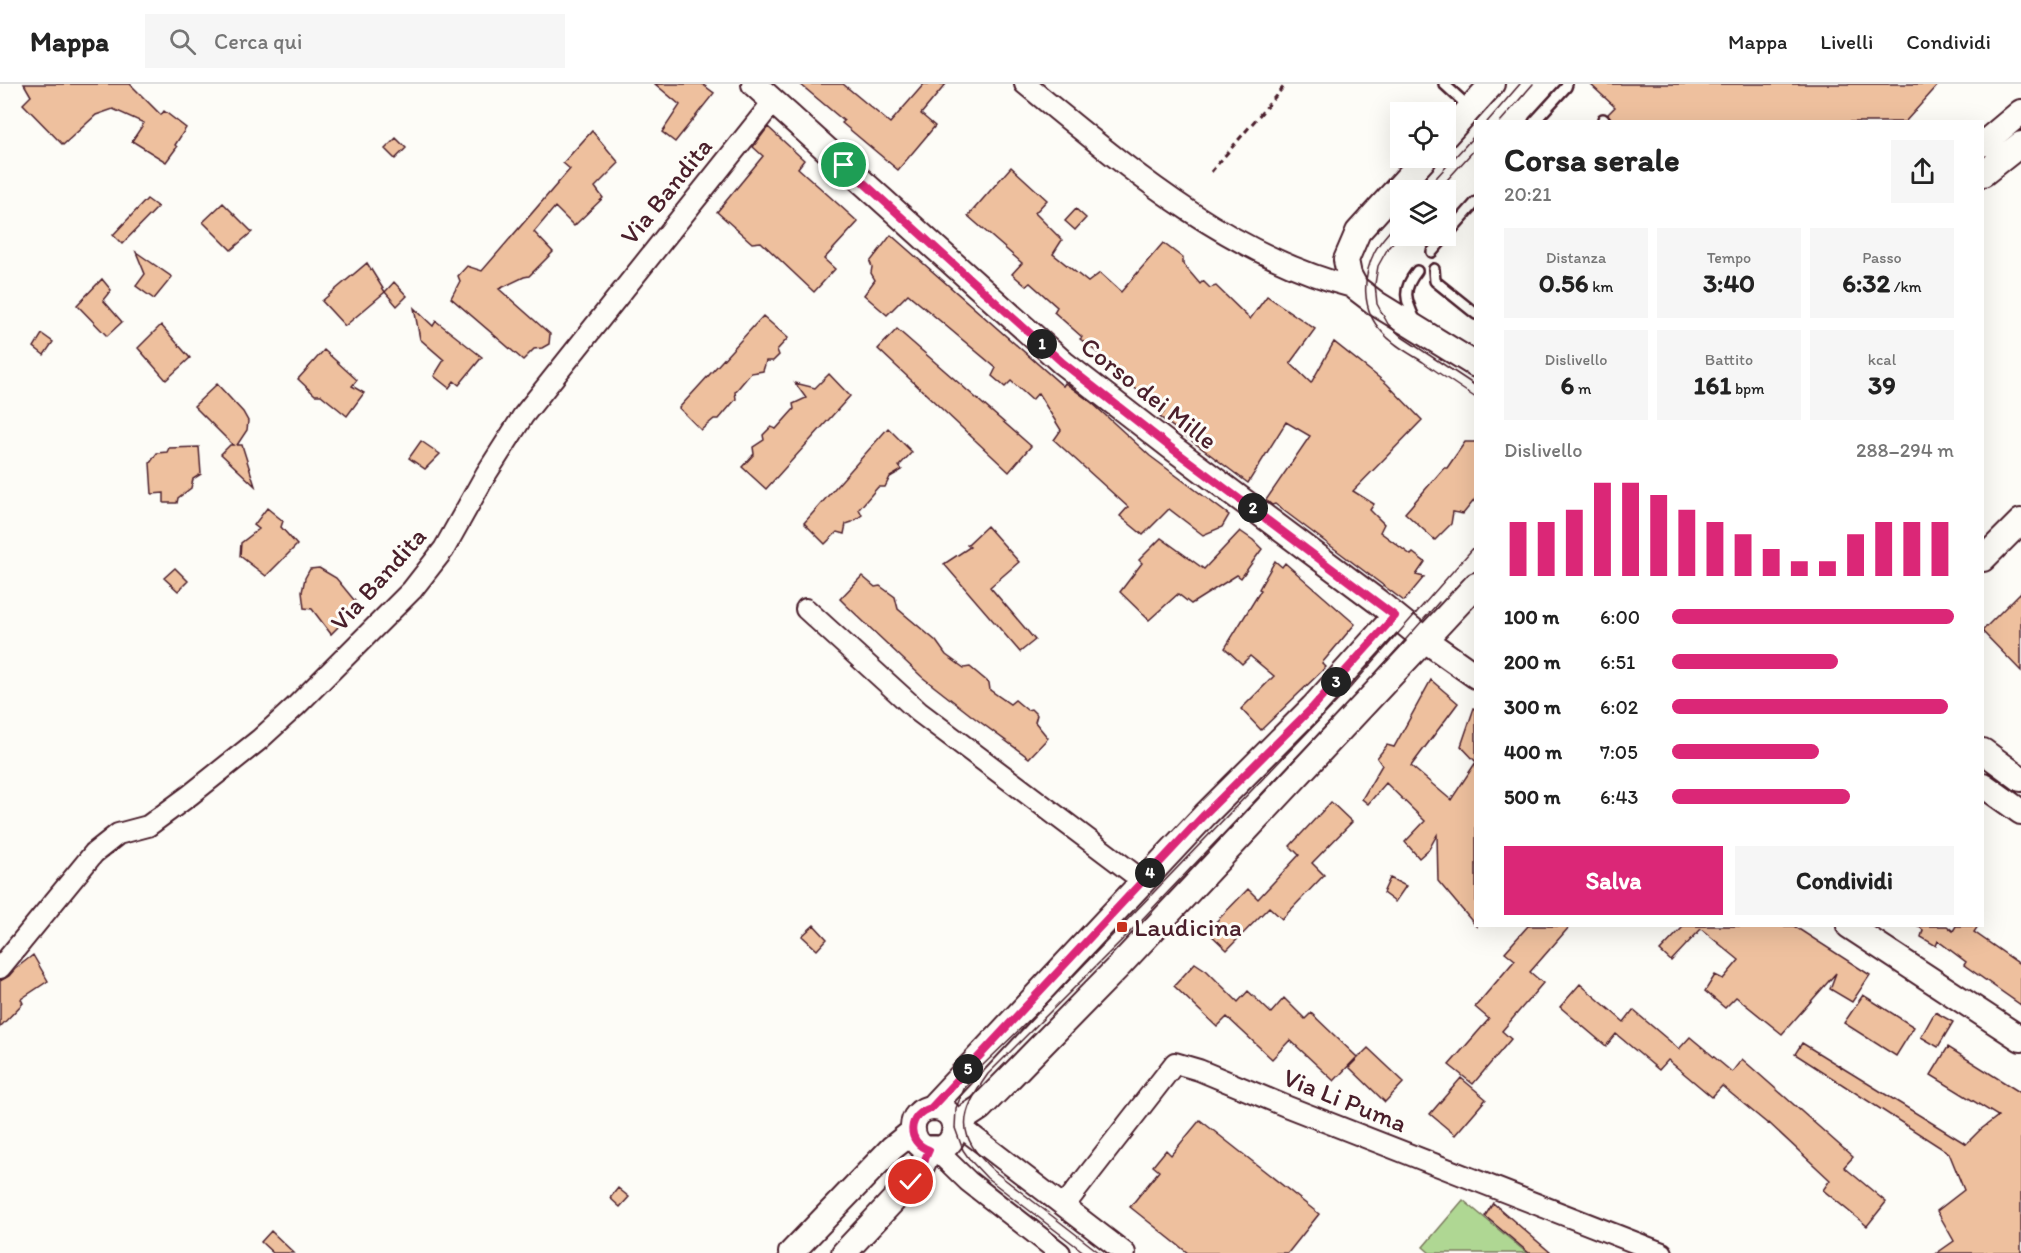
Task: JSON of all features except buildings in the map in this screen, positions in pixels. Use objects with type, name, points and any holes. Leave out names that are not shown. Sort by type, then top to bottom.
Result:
[{"type":"street","name":"Corso dei Mille","points":[[754,84],[1063,363],[1170,447],[1474,675]]},
{"type":"street","points":[[1025,84],[1094,140],[1198,217],[1291,267],[1356,288],[1377,304],[1474,364]]},
{"type":"street","points":[[1456,124],[1492,84]]},
{"type":"street","name":"Via Bandita","points":[[0,968],[94,853],[118,834],[148,826],[259,740],[296,708],[412,590],[444,549],[486,474],[523,416],[773,102]]},
{"type":"street","points":[[1984,143],[2021,112]]},
{"type":"street","points":[[1984,173],[2021,144]]},
{"type":"street","points":[[1356,288],[1349,275],[1347,260],[1358,232],[1416,168]]},
{"type":"street","points":[[1984,558],[2021,522]]},
{"type":"street","points":[[954,1126],[980,1108],[1120,965],[1474,587]]},
{"type":"street","points":[[806,609],[920,712],[1143,881]]},
{"type":"street","points":[[1060,1253],[1036,1246],[926,1144],[913,1122],[917,1115],[931,1108],[1204,815],[1313,707],[1395,616]]},
{"type":"street","points":[[1984,752],[2021,779]]},
{"type":"street","points":[[1984,785],[2021,812]]},
{"type":"street","points":[[1852,927],[2021,1039]]},
{"type":"street","name":"Via Li Puma","points":[[1064,1206],[1175,1064],[1199,1070],[1662,1253]]},
{"type":"street","points":[[790,1253],[892,1148],[926,1144],[943,1148],[951,1142],[954,1126],[951,1117],[940,1109],[931,1108]]},
{"type":"street","points":[[954,1126],[965,1130],[1125,1253]]},
{"type":"street","points":[[844,1253],[919,1173],[926,1144]]},
{"type":"lane","points":[[1444,84],[1470,108]]},
{"type":"lane","points":[[1536,120],[1566,87],[1566,84]]},
{"type":"lane","points":[[1432,252],[1474,203]]},
{"type":"lane","points":[[1434,269],[1435,281],[1474,312]]},
{"type":"lane","points":[[1417,271],[1409,280],[1406,291],[1408,303],[1419,330]]},
{"type":"path","points":[[1211,172],[1286,84]]},
{"type":"green space","points":[[1463,1200],[1527,1253],[1430,1253],[1423,1247]]},
{"type":"tram line","points":[[1489,120],[1520,84]]},
{"type":"tram line","points":[[1502,120],[1533,84]]},
{"type":"tram line","points":[[1434,180],[1474,136]]},
{"type":"tram line","points":[[1447,180],[1474,150]]},
{"type":"tram line","points":[[1390,231],[1375,251],[1368,271],[1366,293],[1370,314],[1391,341],[1474,397]]},
{"type":"tram line","points":[[1390,246],[1378,266],[1375,284],[1377,304],[1388,324],[1402,337],[1474,385]]},
{"type":"tram line","points":[[1085,1253],[987,1178],[970,1160],[963,1150],[955,1128],[956,1108],[964,1089],[982,1066],[1054,996],[1350,688],[1474,547]]},
{"type":"tram line","points":[[1375,674],[1439,602]]},
{"type":"tram line","points":[[1100,1253],[994,1171],[981,1158],[967,1135],[967,1113],[971,1101],[988,1074],[1129,933],[1330,722]]},
{"type":"place","name":"Laudicina","points":[[1122,927]]},
{"type":"route","points":[[844,165],[1063,363],[1170,447],[1395,616],[1313,707],[1204,815],[931,1108],[917,1115],[912,1126],[913,1136],[919,1145],[929,1150],[919,1173],[911,1182]]}]
